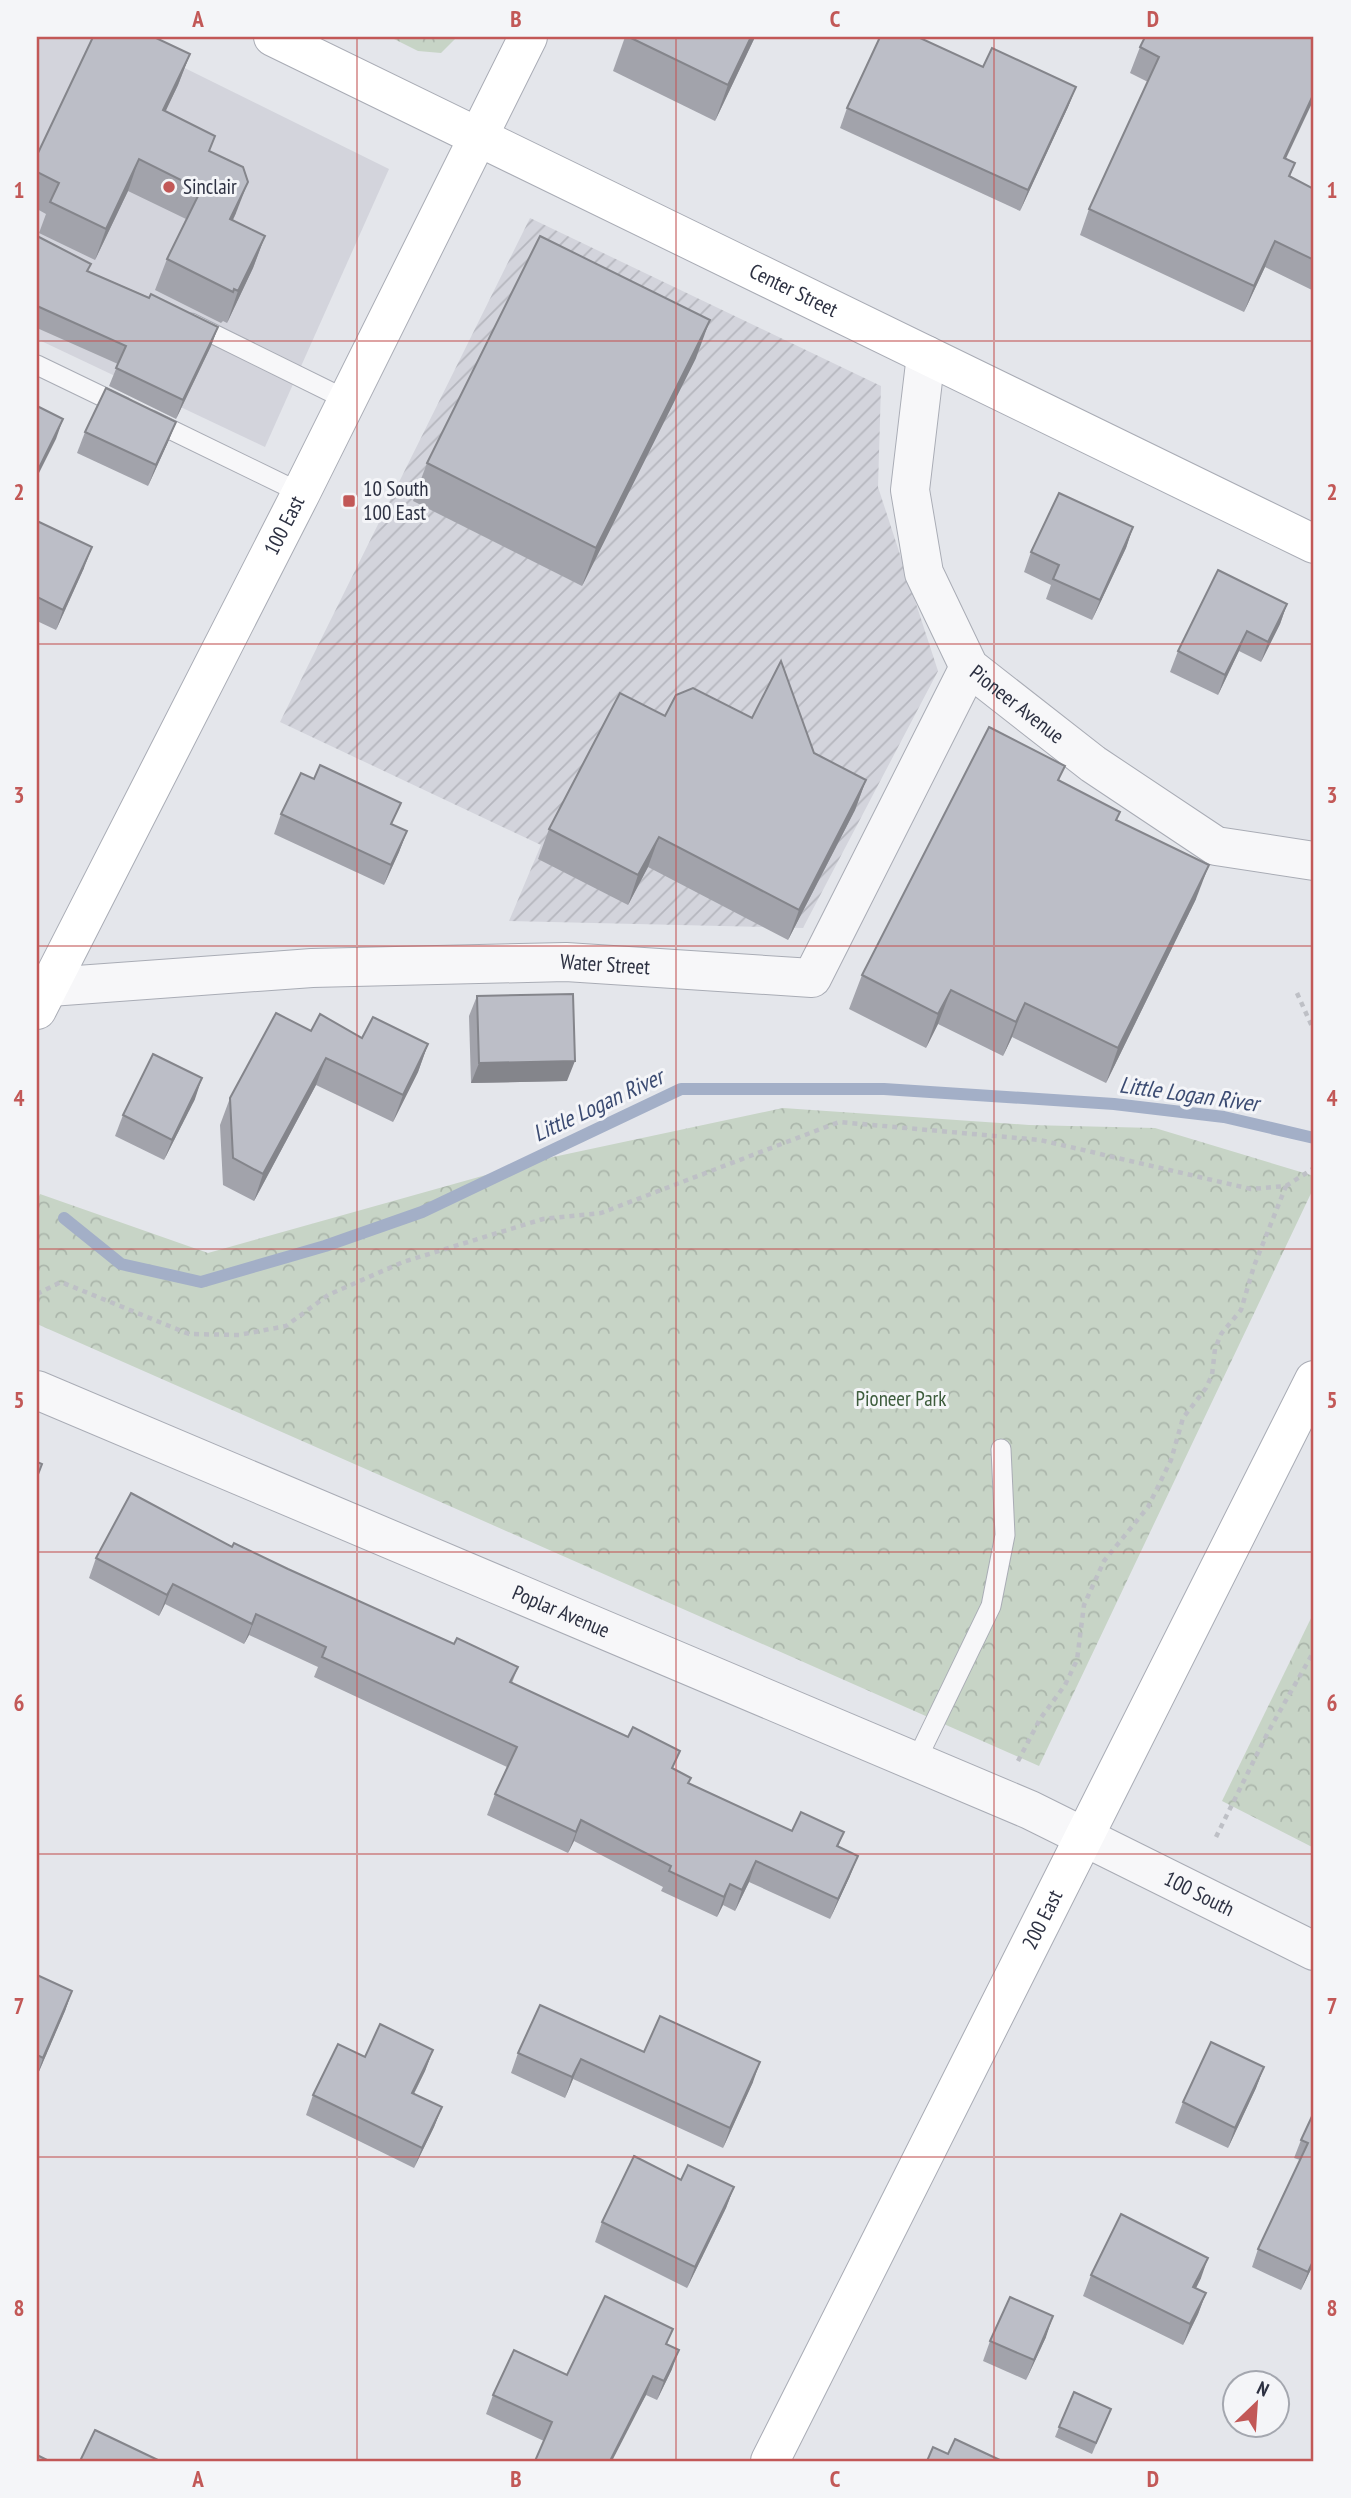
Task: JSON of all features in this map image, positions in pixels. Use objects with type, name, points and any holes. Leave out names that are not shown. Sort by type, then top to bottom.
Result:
[{"type":"main road","name":"Center Street","points":[[273,37],[1314,544]]},
{"type":"main road","name":"100 East","points":[[43,999],[301,493],[528,37]]},
{"type":"main road","name":"200 East","points":[[770,2461],[1314,1380]]},
{"type":"street","name":"Pioneer Avenue","points":[[926,355],[910,489],[924,573],[969,667],[1093,764],[1216,846],[1314,861]]},
{"type":"street","name":"Water Street","points":[[43,999],[312,968],[566,962],[812,978],[969,667]]},
{"type":"street","name":"Poplar Avenue","points":[[37,1390],[916,1761],[1084,1835]]},
{"type":"street","name":"100 South","points":[[1084,1835],[1314,1951]]},
{"type":"lane","points":[[179,317],[347,400]]},
{"type":"lane","points":[[37,365],[301,493]]},
{"type":"lane","points":[[916,1761],[990,1606],[1005,1535],[1001,1449]]},
{"type":"path","points":[[1297,993],[1314,1031]]},
{"type":"path","points":[[37,1294],[61,1282],[190,1334],[239,1335],[286,1326],[328,1295],[403,1262],[543,1219],[601,1213],[839,1122],[1040,1140],[1251,1189],[1286,1186],[1314,1168]]},
{"type":"path","points":[[1016,1765],[1040,1719],[1065,1685],[1077,1660],[1084,1605],[1104,1561],[1148,1507],[1171,1461],[1183,1418],[1206,1388],[1212,1375],[1215,1349],[1221,1334],[1241,1310],[1254,1266],[1286,1186]]},
{"type":"path","points":[[1216,1837],[1268,1732],[1314,1651]]},
{"type":"shaded area","points":[[37,37],[122,37],[389,169],[265,447],[37,339]]},
{"type":"shaded area","points":[[530,218],[881,386],[878,487],[938,671],[803,928],[509,921],[541,845],[280,722]]},
{"type":"green space","points":[[390,37],[457,37],[441,53],[418,51]]},
{"type":"green space","name":"Pioneer Park","points":[[783,1108],[1029,1125],[1155,1128],[1314,1176],[1314,1187],[1039,1766],[37,1324],[37,1201],[40,1194],[208,1253],[539,1160]]},
{"type":"green space","points":[[1314,1612],[1314,1848],[1222,1801]]},
{"type":"building","points":[[93,37],[154,37],[190,54],[163,110],[215,136],[209,151],[243,167],[248,182],[230,219],[265,236],[238,291],[234,289],[233,292],[167,259],[201,190],[139,159],[106,229],[50,202],[59,183],[37,172],[37,155]]},
{"type":"building","points":[[629,37],[751,37],[728,85]]},
{"type":"building","points":[[880,37],[918,37],[983,67],[992,48],[1076,87],[1028,190],[847,108]]},
{"type":"building","points":[[1145,37],[1314,37],[1314,93],[1284,158],[1295,163],[1289,176],[1314,189],[1314,260],[1275,241],[1254,286],[1089,209],[1159,57],[1140,47]]},
{"type":"building","points":[[37,236],[91,264],[87,271],[149,298],[151,294],[218,327],[183,400],[116,368],[126,346],[37,306]]},
{"type":"building","points":[[540,236],[710,320],[596,548],[427,463]]},
{"type":"building","points":[[106,388],[176,422],[156,465],[85,432]]},
{"type":"building","points":[[37,406],[63,419],[37,472]]},
{"type":"building","points":[[1059,493],[1133,527],[1100,600],[1053,579],[1059,565],[1031,552]]},
{"type":"building","points":[[37,521],[92,547],[63,610],[37,597]]},
{"type":"building","points":[[1218,570],[1287,604],[1268,642],[1247,631],[1225,675],[1178,651]]},
{"type":"building","points":[[781,661],[814,753],[866,780],[799,910],[659,837],[638,875],[549,829],[620,693],[665,716],[676,695],[693,688],[752,718]]},
{"type":"building","points":[[989,727],[1065,766],[1058,780],[1120,812],[1116,820],[1209,865],[1118,1048],[1025,1003],[1016,1022],[951,990],[938,1014],[862,975]]},
{"type":"building","points":[[320,765],[401,803],[391,824],[407,831],[391,865],[281,814],[301,773],[314,779]]},
{"type":"building","points":[[573,994],[575,1061],[479,1063],[477,996]]},
{"type":"building","points":[[276,1013],[311,1031],[320,1014],[362,1038],[373,1017],[428,1044],[403,1095],[326,1058],[263,1174],[233,1158],[230,1098]]},
{"type":"building","points":[[153,1054],[202,1078],[172,1140],[123,1115]]},
{"type":"building","points":[[37,1462],[42,1464],[37,1477]]},
{"type":"building","points":[[131,1493],[232,1547],[234,1543],[454,1644],[457,1638],[518,1667],[510,1682],[628,1737],[633,1727],[680,1751],[672,1768],[691,1778],[688,1783],[792,1831],[801,1812],[844,1832],[837,1846],[858,1856],[838,1899],[756,1861],[742,1890],[730,1884],[724,1897],[669,1871],[671,1866],[581,1820],[576,1832],[495,1794],[517,1747],[322,1657],[326,1647],[256,1614],[252,1624],[173,1584],[167,1595],[96,1558]]},
{"type":"building","points":[[37,1975],[72,1991],[43,2058],[37,2055]]},
{"type":"building","points":[[540,2005],[644,2052],[660,2016],[760,2062],[730,2128],[581,2059],[572,2077],[518,2053]]},
{"type":"building","points":[[380,2024],[433,2050],[412,2093],[442,2107],[422,2148],[313,2095],[338,2044],[365,2057]]},
{"type":"building","points":[[1211,2042],[1264,2067],[1235,2128],[1183,2102]]},
{"type":"building","points":[[1314,2112],[1314,2259],[1308,2272],[1258,2249],[1308,2143],[1301,2140]]},
{"type":"building","points":[[634,2156],[681,2180],[688,2165],[734,2187],[695,2267],[602,2222]]},
{"type":"building","points":[[1121,2214],[1208,2258],[1193,2287],[1206,2293],[1190,2324],[1091,2275]]},
{"type":"building","points":[[605,2296],[673,2329],[666,2344],[679,2350],[664,2381],[653,2376],[610,2461],[535,2461],[552,2422],[493,2395],[514,2350],[567,2375]]},
{"type":"building","points":[[1010,2297],[1053,2316],[1034,2360],[990,2341]]},
{"type":"building","points":[[1074,2392],[1111,2409],[1096,2443],[1059,2427]]},
{"type":"building","points":[[95,2430],[160,2461],[80,2461]]},
{"type":"building","points":[[955,2439],[1002,2461],[927,2461],[933,2447],[948,2454]]},
{"type":"building","points":[[37,2455],[49,2461],[37,2461]]},
{"type":"waterway","name":"Little Logan River","points":[[64,1218],[121,1264],[201,1282],[325,1246],[422,1212],[681,1089],[884,1089],[1114,1104],[1224,1117],[1314,1138]]},
{"type":"place","name":"Sinclair","points":[[169,187]]},
{"type":"place","name":"10 South 100 East","points":[[349,501]]}]
